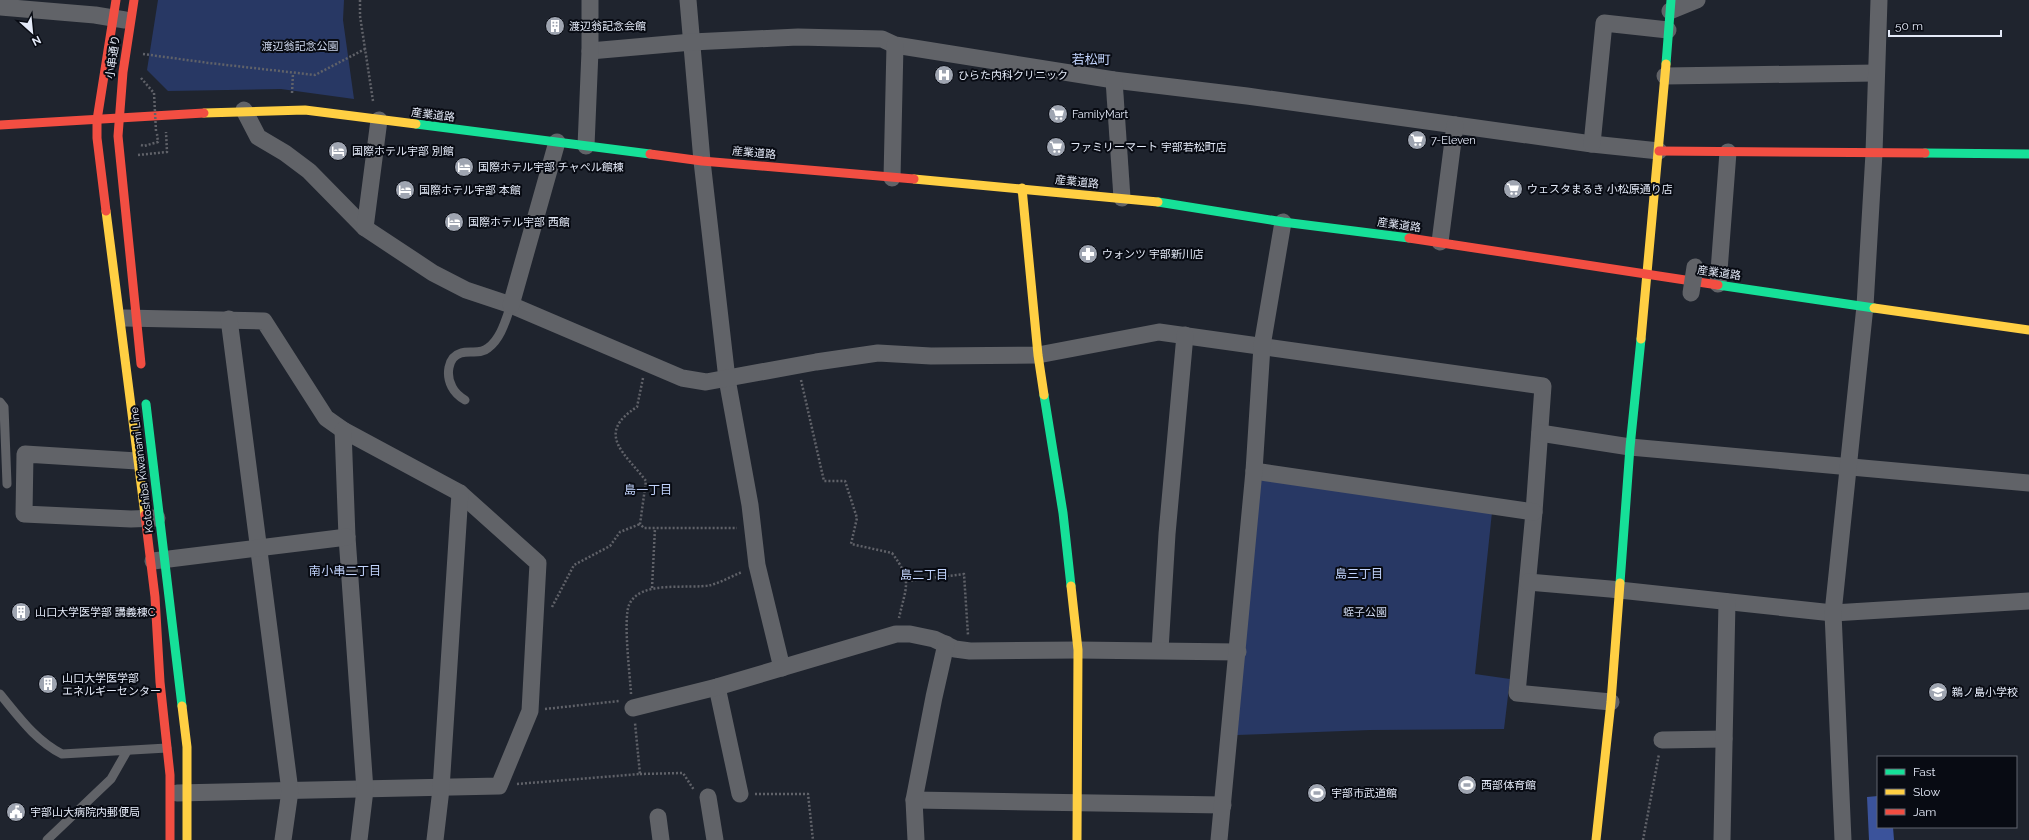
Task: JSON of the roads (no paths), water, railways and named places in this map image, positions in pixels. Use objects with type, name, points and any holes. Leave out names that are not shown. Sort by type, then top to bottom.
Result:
[{"type":"street","name":"Kotoshiba Kiwanami Line","points":[[116,0],[97,120],[98,156],[128,318],[142,374]]},
{"type":"street","name":"小串通り","points":[[118,118],[123,72],[134,0]]},
{"type":"street","points":[[586,146],[590,51],[590,0]]},
{"type":"street","points":[[688,0],[702,161],[727,379],[754,528],[757,565],[782,668]]},
{"type":"street","points":[[1596,840],[1611,702],[1630,447],[1648,275],[1648,245],[1665,76],[1670,5],[1697,0]]},
{"type":"street","points":[[1843,840],[1833,613],[1850,467],[1865,306],[1874,153],[1879,0]]},
{"type":"street","points":[[0,7],[95,14],[131,20]]},
{"type":"street","points":[[1592,144],[1604,23],[1668,30]]},
{"type":"street","points":[[590,51],[692,42],[813,37],[882,38],[895,45],[1114,80],[1247,96],[1592,144],[1658,151],[2029,154]]},
{"type":"street","points":[[892,178],[895,45]]},
{"type":"street","points":[[1665,76],[1876,73]]},
{"type":"street","points":[[1114,80],[1122,198]]},
{"type":"street","points":[[244,110],[258,137],[285,153],[309,171],[365,228],[433,272],[457,286],[483,297],[511,305],[682,378],[695,381],[706,382],[727,379],[798,365],[878,353],[931,356],[1038,355],[1159,332],[1543,386],[1534,512],[1517,693],[1611,702]]},
{"type":"street","name":"産業道路","points":[[118,118],[244,110],[305,110],[376,113],[557,142],[702,161],[1122,198],[1283,222],[1440,242],[1648,275],[2029,330]]},
{"type":"street","points":[[365,228],[376,113]]},
{"type":"street","name":"Kotoshiba Kiwanami Line","points":[[118,118],[137,461],[152,518],[157,561],[155,597],[160,682],[188,793],[187,840]]},
{"type":"street","points":[[0,125],[118,118]]},
{"type":"street","points":[[1440,242],[1455,125]]},
{"type":"street","points":[[511,305],[557,142]]},
{"type":"street","points":[[1718,284],[1728,152]]},
{"type":"street","points":[[1022,188],[1038,355],[1063,513],[1078,650],[1077,840]]},
{"type":"street","points":[[1219,840],[1254,471],[1262,346],[1283,222]]},
{"type":"street","points":[[1691,293],[1695,267]]},
{"type":"street","points":[[128,318],[229,319],[264,321],[326,418],[343,430],[460,493],[538,563],[530,711],[499,786],[441,789],[171,793]]},
{"type":"street","points":[[229,319],[290,791],[283,840]]},
{"type":"street","points":[[1160,650],[1167,534],[1185,335]]},
{"type":"street","name":"Kotoshiba Kiwanami Line","points":[[145,397],[152,518],[177,748],[171,793],[170,840]]},
{"type":"street","points":[[343,430],[347,537],[365,790],[359,840]]},
{"type":"street","points":[[1540,433],[1630,447],[2029,483]]},
{"type":"street","points":[[137,461],[25,454],[24,514],[152,518]]},
{"type":"street","points":[[1254,471],[1534,512]]},
{"type":"street","points":[[435,840],[441,789],[460,493]]},
{"type":"street","points":[[157,561],[347,537]]},
{"type":"street","points":[[1528,582],[1620,590],[1833,613],[2029,601]]},
{"type":"street","points":[[1722,840],[1727,602]]},
{"type":"street","points":[[632,704],[717,687],[896,634],[934,639],[954,649],[970,651],[1160,650],[1238,652]]},
{"type":"street","points":[[916,840],[914,800],[946,644]]},
{"type":"street","points":[[717,687],[740,794]]},
{"type":"street","points":[[1662,740],[1724,739]]},
{"type":"street","points":[[708,797],[715,840]]},
{"type":"street","points":[[914,800],[1223,804]]},
{"type":"street","points":[[658,817],[661,840]]},
{"type":"lane","points":[[465,400],[453,388],[449,380],[450,364],[453,358],[460,353],[482,352],[489,348],[500,333],[511,305]]},
{"type":"lane","points":[[0,402],[4,407],[2,428],[7,484]]},
{"type":"lane","points":[[0,694],[36,737],[49,747],[62,754],[177,748]]},
{"type":"lane","points":[[47,840],[111,779],[127,751]]},
{"type":"place","name":"渡辺翁記念会館","points":[[555,26]]},
{"type":"place","name":"ひらた内科クリニック","points":[[944,75]]},
{"type":"place","name":"FamilyMart","points":[[1058,114]]},
{"type":"place","name":"7-Eleven","points":[[1417,140]]},
{"type":"place","name":"ファミリーマート 宇部若松町店","points":[[1056,147]]},
{"type":"place","name":"国際ホテル宇部 別館","points":[[338,151]]},
{"type":"place","name":"国際ホテル宇部 チャペル館棟","points":[[464,167]]},
{"type":"place","name":"ウェスタまるき 小松原通り店","points":[[1513,189]]},
{"type":"place","name":"国際ホテル宇部 本館","points":[[405,190]]},
{"type":"place","name":"国際ホテル宇部 西館","points":[[454,222]]},
{"type":"place","name":"ウォンツ 宇部新川店","points":[[1088,254]]},
{"type":"place","name":"山口大学医学部 講義棟C","points":[[21,612]]},
{"type":"place","name":"山口大学医学部 エネルギーセンター","points":[[48,684]]},
{"type":"place","name":"鵜ノ島小学校","points":[[1938,692]]},
{"type":"place","name":"西部体育館","points":[[1467,785]]},
{"type":"place","name":"宇部市武道館","points":[[1317,793]]},
{"type":"place","name":"宇部山大病院内郵便局","points":[[16,812]]},
{"type":"district","name":"若松町","points":[[1091,59]]},
{"type":"district","name":"島一丁目","points":[[648,490]]},
{"type":"district","name":"南小串二丁目","points":[[345,571]]},
{"type":"district","name":"島三丁目","points":[[1359,574]]},
{"type":"district","name":"島二丁目","points":[[924,575]]},
{"type":"park label","name":"渡辺翁記念公園","points":[[300,46]]},
{"type":"park label","name":"蛭子公園","points":[[1365,612]]}]
